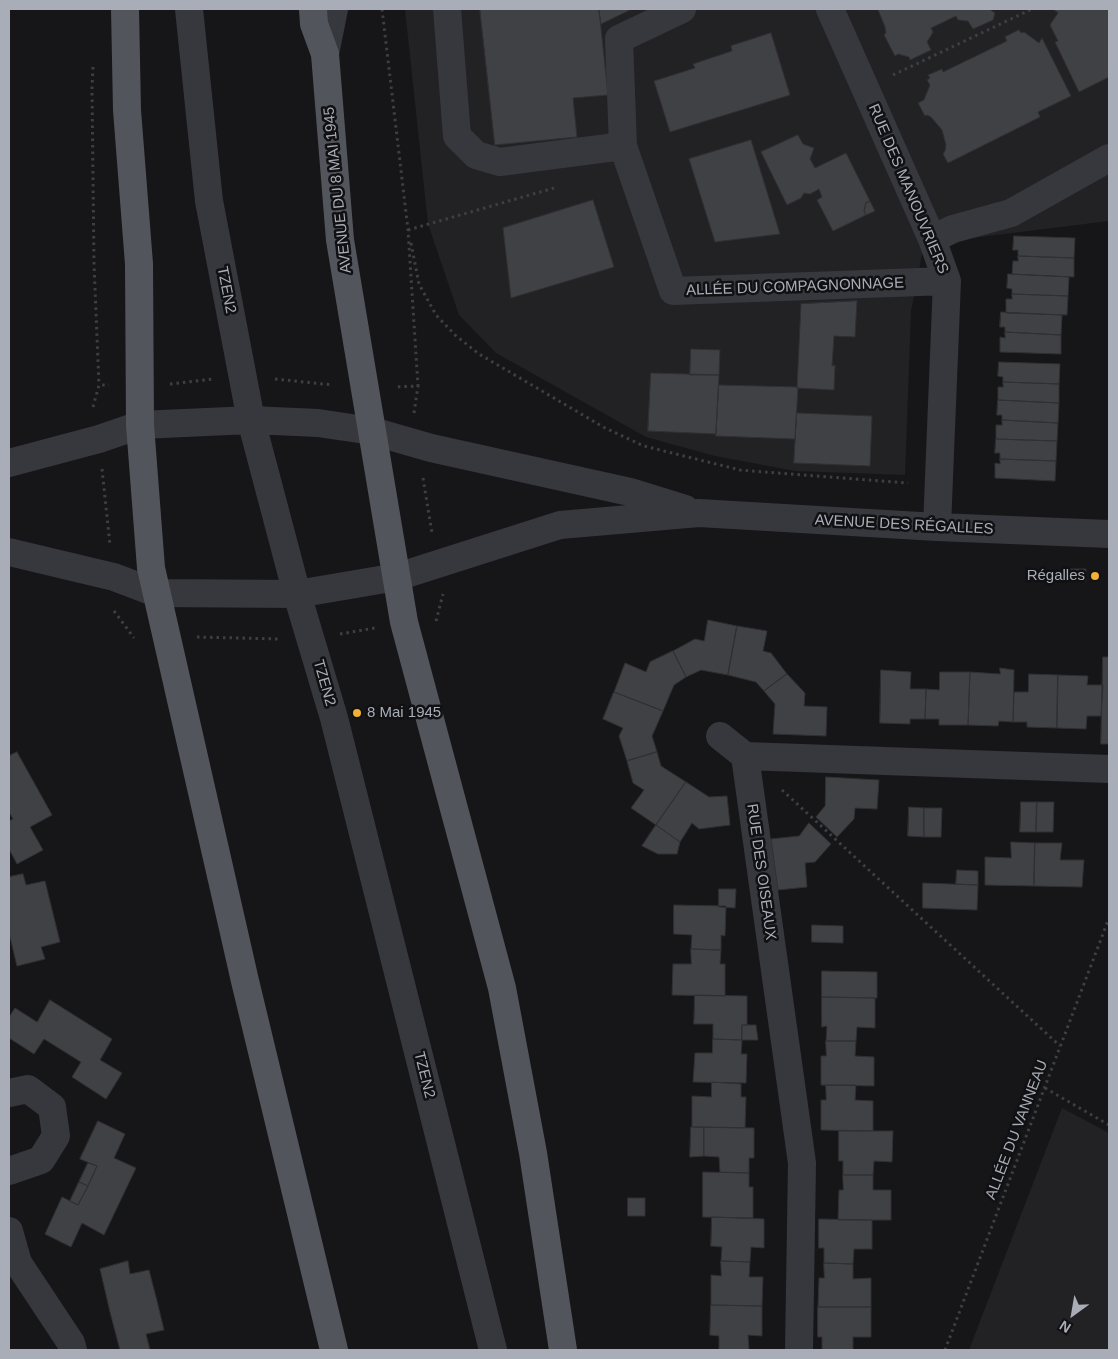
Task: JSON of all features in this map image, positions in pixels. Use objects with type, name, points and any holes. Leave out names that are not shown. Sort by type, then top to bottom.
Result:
[{"type":"main road","points":[[125,9],[127,110],[139,264],[140,425],[151,568],[245,980],[334,1350]]},
{"type":"main road","name":"AVENUE DU 8 MAI 1945","points":[[313,9],[314,24],[325,54],[340,240],[404,622],[502,988],[533,1153],[563,1350]]},
{"type":"street","name":"TZEN2","points":[[189,9],[209,201],[251,420],[297,594],[336,728],[493,1350]]},
{"type":"street","points":[[325,54],[334,9]]},
{"type":"street","points":[[447,9],[457,136],[476,156],[500,162],[623,146]]},
{"type":"street","name":"ALLÉE DU COMPAGNONNAGE","points":[[682,9],[619,39],[623,146],[673,291],[947,281]]},
{"type":"street","name":"RUE DES MANOUVRIERS","points":[[830,9],[932,239],[947,281],[937,527]]},
{"type":"street","points":[[932,239],[953,229],[1011,214],[1109,158]]},
{"type":"street","points":[[9,463],[99,439],[140,425],[251,420],[318,424],[372,431],[431,448],[630,492],[699,513]]},
{"type":"street","points":[[9,552],[114,578],[156,593],[297,594],[397,577],[560,525],[699,513]]},
{"type":"street","name":"AVENUE DES RÉGALLES","points":[[699,513],[937,527],[1109,534]]},
{"type":"street","points":[[720,736],[745,756],[1109,769]]},
{"type":"street","name":"RUE DES OISEAUX","points":[[745,756],[802,1163],[799,1350]]},
{"type":"street","points":[[9,1093],[28,1089],[52,1106],[56,1136],[41,1160],[9,1171]]},
{"type":"street","points":[[9,1230],[18,1263],[71,1342],[73,1350]]},
{"type":"path","points":[[382,9],[408,230],[419,284],[436,315],[455,335],[479,354],[605,428],[644,446],[740,470],[939,485]]},
{"type":"path","points":[[865,88],[1032,9]]},
{"type":"path","points":[[94,58],[92,88],[94,264],[99,385]]},
{"type":"path","points":[[408,230],[559,187]]},
{"type":"path","points":[[781,790],[1060,1046]]},
{"type":"path","name":"ALLÉE DU VANNEAU","points":[[945,1350],[1109,918]]},
{"type":"path","points":[[1045,1088],[1109,1125]]},
{"type":"shaded area","points":[[405,9],[1109,9],[1109,221],[924,244],[911,311],[905,475],[795,471],[715,456],[646,437],[496,353],[459,315],[428,224]]},
{"type":"shaded area","points":[[1062,1108],[1109,1133],[1109,1350],[969,1350]]},
{"type":"building","points":[[480,9],[599,9],[608,95],[573,98],[577,137],[495,145]]},
{"type":"building","points":[[599,9],[632,9],[601,24]]},
{"type":"building","points":[[878,9],[989,9],[995,13],[993,20],[973,29],[968,21],[958,20],[956,16],[931,28],[933,32],[927,42],[931,50],[910,60],[909,57],[898,54],[895,56],[884,35],[886,33],[885,27]]},
{"type":"building","points":[[1053,9],[1109,9],[1109,77],[1079,92],[1055,42],[1058,41],[1050,25],[1058,13]]},
{"type":"building","points":[[1019,30],[1039,43],[1042,38],[1071,96],[1038,112],[1040,117],[948,163],[943,154],[946,145],[942,130],[931,117],[925,116],[918,103],[924,100],[930,85],[927,80],[930,78],[928,75],[942,69],[943,72],[1007,41],[1005,37]]},
{"type":"building","points":[[771,33],[790,95],[670,132],[654,81],[695,68],[693,64],[732,51],[731,46]]},
{"type":"building","points":[[798,135],[803,144],[814,148],[810,159],[815,168],[846,153],[870,201],[866,203],[864,211],[866,215],[833,231],[817,200],[822,197],[819,189],[810,194],[804,193],[801,198],[787,205],[761,152]]},
{"type":"building","points":[[751,140],[780,234],[715,242],[689,159]]},
{"type":"building","points":[[593,200],[614,267],[511,298],[503,228]]},
{"type":"building","points":[[870,201],[875,211],[866,215],[864,211],[866,203]]},
{"type":"building","points":[[1014,236],[1075,238],[1074,258],[1018,256],[1018,250],[1013,250]]},
{"type":"building","points":[[1018,256],[1074,258],[1074,277],[1012,274],[1013,261],[1018,261]]},
{"type":"building","points":[[1008,274],[1069,277],[1068,296],[1012,294],[1012,289],[1007,288]]},
{"type":"building","points":[[1012,294],[1068,296],[1067,315],[1006,313],[1006,299],[1012,299]]},
{"type":"building","points":[[857,301],[855,337],[834,336],[832,366],[835,365],[834,390],[797,388],[801,304]]},
{"type":"building","points":[[1001,312],[1062,315],[1061,335],[1005,332],[1005,327],[1000,327]]},
{"type":"building","points":[[1005,332],[1061,335],[1061,354],[1000,352],[1000,337],[1005,338]]},
{"type":"building","points":[[691,349],[720,350],[719,375],[690,375]]},
{"type":"building","points":[[999,362],[1060,364],[1059,384],[1003,382],[1003,377],[998,376]]},
{"type":"building","points":[[651,373],[719,375],[716,434],[648,431]]},
{"type":"building","points":[[1003,382],[1059,384],[1059,403],[998,400],[998,387],[1003,387]]},
{"type":"building","points":[[719,385],[798,387],[795,439],[716,436]]},
{"type":"building","points":[[998,400],[1059,403],[1058,423],[1002,420],[1002,415],[997,415]]},
{"type":"building","points":[[797,413],[872,416],[870,466],[794,463]]},
{"type":"building","points":[[1002,420],[1058,423],[1057,441],[996,439],[996,425],[1002,425]]},
{"type":"building","points":[[996,439],[1057,441],[1056,461],[1000,459],[1000,453],[995,453]]},
{"type":"building","points":[[1000,459],[1056,461],[1055,481],[995,478],[995,463],[1000,464]]},
{"type":"building","points":[[1068,569],[1086,569],[1086,581],[1068,581]]},
{"type":"building","points":[[708,620],[737,626],[728,675],[701,670],[686,677],[673,651],[695,639],[704,641]]},
{"type":"building","points":[[737,626],[767,631],[763,651],[771,653],[787,674],[764,691],[756,682],[728,675]]},
{"type":"building","points":[[673,651],[686,677],[674,685],[663,711],[614,692],[625,663],[646,672],[650,662]]},
{"type":"building","points":[[1103,657],[1109,657],[1109,744],[1101,744]]},
{"type":"building","points":[[1000,668],[1014,670],[1013,722],[999,721],[998,726],[968,725],[970,672],[1000,674]]},
{"type":"building","points":[[881,670],[911,672],[910,689],[926,689],[925,719],[910,719],[910,724],[880,723]]},
{"type":"building","points":[[940,672],[970,672],[968,725],[939,725],[939,719],[925,719],[926,689],[939,690]]},
{"type":"building","points":[[787,674],[805,693],[804,706],[827,707],[826,736],[773,734],[775,704],[764,691]]},
{"type":"building","points":[[1029,674],[1058,675],[1057,728],[1027,727],[1027,722],[1013,722],[1014,692],[1028,692]]},
{"type":"building","points":[[1058,675],[1088,676],[1087,685],[1103,685],[1101,716],[1087,716],[1086,729],[1057,728]]},
{"type":"building","points":[[614,692],[663,711],[652,736],[657,752],[627,761],[619,736],[623,728],[603,719]]},
{"type":"building","points":[[17,752],[52,815],[30,827],[43,850],[17,864],[9,849],[9,821],[13,819],[9,812],[9,756]]},
{"type":"building","points":[[657,752],[661,766],[686,782],[656,825],[631,808],[644,790],[633,783],[627,761]]},
{"type":"building","points":[[826,777],[879,780],[877,809],[855,808],[854,819],[837,837],[816,817],[825,806]]},
{"type":"building","points":[[686,782],[709,797],[727,796],[730,825],[699,829],[692,823],[680,842],[656,825]]},
{"type":"building","points":[[1021,802],[1037,802],[1036,832],[1020,832]]},
{"type":"building","points":[[1037,802],[1054,802],[1053,832],[1036,832]]},
{"type":"building","points":[[909,807],[924,808],[924,837],[908,836]]},
{"type":"building","points":[[924,808],[942,808],[941,837],[924,837]]},
{"type":"building","points":[[809,823],[831,844],[815,862],[805,863],[807,887],[778,890],[771,839],[799,836]]},
{"type":"building","points":[[656,825],[680,842],[677,854],[658,854],[642,846]]},
{"type":"building","points":[[1011,842],[1035,843],[1034,886],[985,885],[985,857],[1011,858]]},
{"type":"building","points":[[1035,843],[1062,843],[1060,860],[1084,860],[1082,887],[1034,886]]},
{"type":"building","points":[[957,870],[978,871],[978,885],[956,884]]},
{"type":"building","points":[[23,874],[26,885],[45,881],[60,942],[41,947],[45,959],[17,966],[9,933],[9,877]]},
{"type":"building","points":[[923,883],[978,885],[977,910],[923,908]]},
{"type":"building","points":[[719,889],[736,889],[735,908],[719,907]]},
{"type":"building","points":[[674,905],[726,906],[725,936],[721,935],[721,950],[691,949],[692,935],[674,934]]},
{"type":"building","points":[[812,925],[843,926],[843,943],[812,942]]},
{"type":"building","points":[[691,949],[721,950],[720,964],[725,964],[725,996],[672,995],[673,964],[691,964]]},
{"type":"building","points":[[822,971],[877,972],[877,998],[822,997]]},
{"type":"building","points":[[695,995],[747,996],[747,1025],[742,1025],[742,1040],[713,1039],[713,1024],[694,1024]]},
{"type":"building","points":[[822,997],[875,998],[875,1028],[857,1027],[856,1041],[826,1041],[827,1026],[822,1027]]},
{"type":"building","points":[[50,1000],[112,1039],[100,1060],[122,1073],[106,1099],[72,1077],[81,1062],[44,1039],[34,1054],[9,1038],[9,1017],[15,1008],[37,1022]]},
{"type":"building","points":[[742,1025],[756,1025],[758,1040],[742,1040]]},
{"type":"building","points":[[713,1039],[742,1040],[741,1054],[747,1054],[746,1083],[693,1082],[695,1053],[712,1053]]},
{"type":"building","points":[[826,1041],[856,1041],[855,1056],[874,1057],[874,1086],[821,1085],[821,1056],[826,1056]]},
{"type":"building","points":[[712,1082],[741,1084],[741,1097],[746,1097],[745,1128],[692,1127],[692,1096],[711,1097]]},
{"type":"building","points":[[826,1085],[856,1085],[855,1100],[873,1101],[873,1131],[821,1130],[821,1100],[826,1100]]},
{"type":"building","points":[[98,1121],[125,1134],[114,1158],[136,1168],[104,1235],[82,1223],[71,1247],[45,1234],[62,1197],[78,1205],[88,1186],[97,1166],[80,1159]]},
{"type":"building","points":[[691,1127],[704,1127],[704,1156],[690,1157]]},
{"type":"building","points":[[704,1127],[754,1128],[754,1158],[749,1158],[749,1173],[720,1172],[719,1157],[704,1156]]},
{"type":"building","points":[[839,1131],[893,1131],[892,1162],[874,1161],[873,1175],[843,1175],[843,1161],[839,1161]]},
{"type":"building","points":[[88,1163],[97,1166],[88,1186],[79,1182]]},
{"type":"building","points":[[703,1172],[749,1173],[749,1187],[753,1187],[753,1218],[703,1217]]},
{"type":"building","points":[[843,1175],[873,1175],[873,1190],[891,1190],[891,1220],[838,1220],[839,1190],[843,1190]]},
{"type":"building","points":[[79,1182],[88,1186],[78,1205],[70,1201]]},
{"type":"building","points":[[628,1198],[645,1198],[645,1216],[628,1216]]},
{"type":"building","points":[[712,1217],[764,1219],[764,1248],[751,1247],[750,1262],[721,1261],[722,1247],[711,1246]]},
{"type":"building","points":[[819,1219],[872,1220],[872,1249],[854,1249],[853,1264],[824,1263],[824,1248],[819,1248]]},
{"type":"building","points":[[128,1261],[130,1274],[149,1270],[157,1301],[164,1330],[146,1334],[150,1350],[120,1350],[110,1312],[100,1269]]},
{"type":"building","points":[[721,1261],[750,1262],[749,1277],[763,1277],[762,1306],[711,1305],[711,1275],[721,1276]]},
{"type":"building","points":[[824,1263],[853,1264],[853,1279],[871,1278],[871,1307],[818,1307],[819,1278],[824,1278]]},
{"type":"building","points":[[711,1305],[762,1306],[762,1336],[748,1335],[749,1350],[719,1350],[719,1336],[710,1335]]},
{"type":"building","points":[[818,1307],[871,1307],[871,1337],[853,1337],[853,1350],[822,1350],[822,1337],[818,1337]]},
{"type":"place","name":"Régalles","points":[[1095,576]]},
{"type":"place","name":"8 Mai 1945","points":[[357,713]]}]
